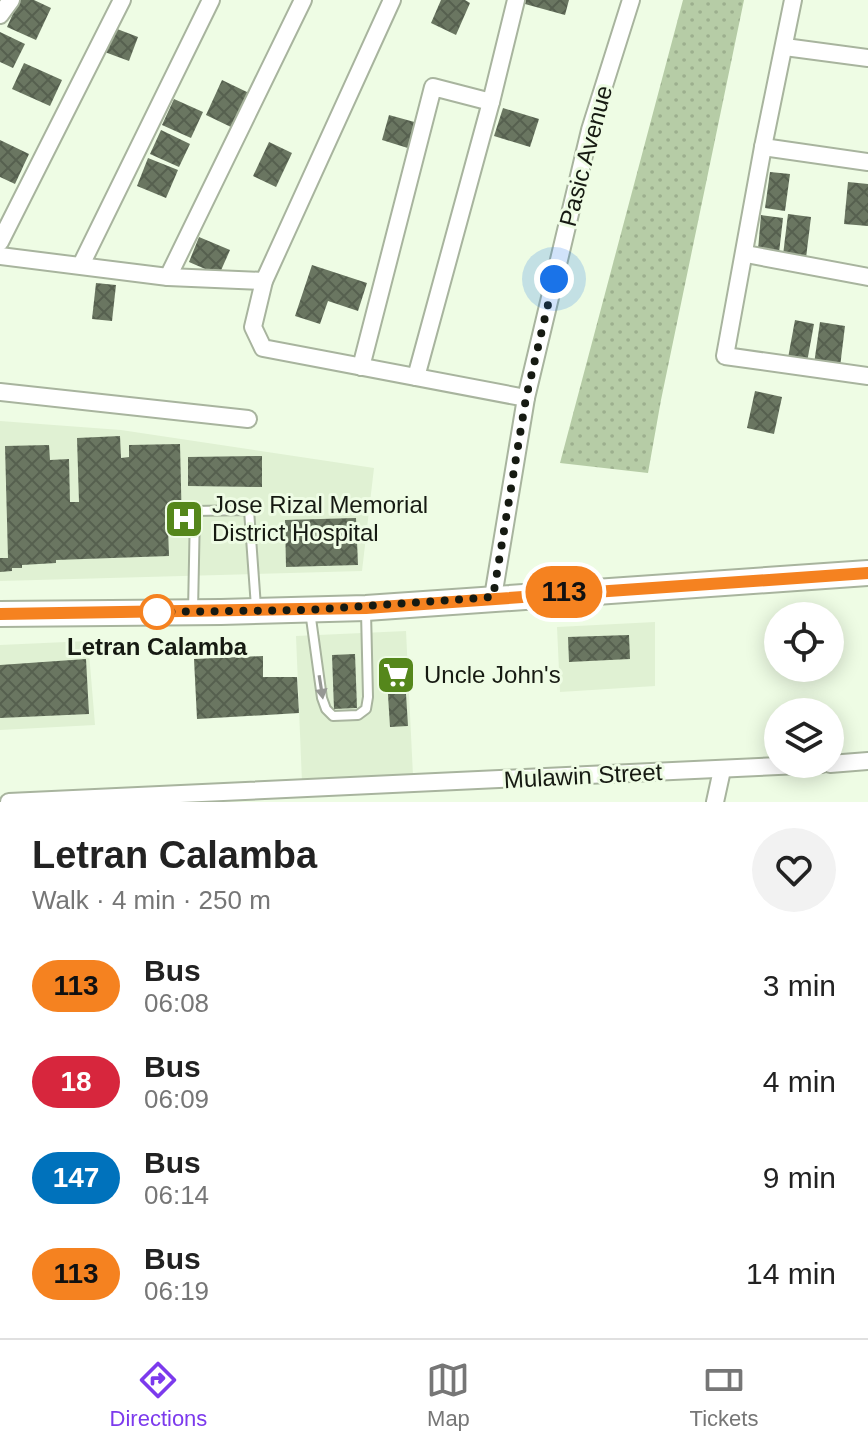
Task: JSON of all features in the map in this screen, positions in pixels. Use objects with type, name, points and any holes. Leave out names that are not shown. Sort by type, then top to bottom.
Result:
[{"type":"main road","points":[[0,614],[366,608],[868,573]]},
{"type":"street","points":[[0,15],[11,0]]},
{"type":"street","points":[[0,242],[122,0]]},
{"type":"street","points":[[81,265],[211,0]]},
{"type":"street","points":[[168,277],[303,0]]},
{"type":"street","points":[[392,0],[264,281],[253,327],[263,348],[526,398]]},
{"type":"street","points":[[416,377],[516,0]]},
{"type":"street","name":"Pasic Avenue","points":[[493,597],[526,398],[590,130],[631,0]]},
{"type":"street","points":[[793,0],[725,356],[868,376]]},
{"type":"street","points":[[785,47],[868,58]]},
{"type":"street","points":[[361,367],[433,87],[491,102]]},
{"type":"street","points":[[763,147],[868,162]]},
{"type":"street","points":[[746,254],[868,277]]},
{"type":"street","points":[[0,256],[168,277],[264,281]]},
{"type":"street","points":[[0,392],[248,419]]},
{"type":"street","points":[[844,763],[868,761]]},
{"type":"street","name":"Mulawin Street","points":[[9,802],[764,767]]},
{"type":"street","points":[[715,802],[722,770]]},
{"type":"lane","points":[[193,612],[195,511],[249,510],[256,611]]},
{"type":"lane","points":[[310,610],[322,698],[333,716],[358,715],[366,709],[366,608]]},
{"type":"shaded area","points":[[683,0],[744,0],[648,473],[560,463]]},
{"type":"shaded area","name":"Jose Rizal Memorial District Hospital","points":[[0,421],[121,430],[374,468],[362,571],[0,581]]},
{"type":"shaded area","points":[[655,622],[655,686],[560,692],[557,627]]},
{"type":"shaded area","points":[[406,631],[413,776],[302,782],[296,636]]},
{"type":"shaded area","points":[[88,641],[95,725],[0,730],[0,645]]},
{"type":"building","points":[[19,0],[34,0],[51,8],[36,40],[7,27]]},
{"type":"building","points":[[441,0],[465,0],[470,3],[456,35],[431,23]]},
{"type":"building","points":[[526,0],[569,0],[565,15],[525,4]]},
{"type":"building","points":[[112,27],[138,37],[129,61],[102,51]]},
{"type":"building","points":[[0,32],[25,44],[13,68],[0,62]]},
{"type":"building","points":[[24,63],[62,80],[50,106],[12,89]]},
{"type":"building","points":[[222,80],[249,93],[233,128],[206,115]]},
{"type":"building","points":[[174,99],[203,112],[191,138],[162,125]]},
{"type":"building","points":[[503,108],[539,119],[530,147],[494,136]]},
{"type":"building","points":[[389,115],[418,123],[411,149],[382,140]]},
{"type":"building","points":[[161,130],[190,144],[179,167],[150,154]]},
{"type":"building","points":[[0,140],[29,154],[15,184],[0,177]]},
{"type":"building","points":[[269,142],[292,153],[276,187],[253,176]]},
{"type":"building","points":[[148,158],[178,170],[166,198],[137,186]]},
{"type":"building","points":[[770,172],[790,174],[785,211],[765,208]]},
{"type":"building","points":[[848,182],[868,184],[868,226],[844,224]]},
{"type":"building","points":[[788,214],[811,217],[806,258],[783,255]]},
{"type":"building","points":[[761,215],[783,218],[779,253],[758,250]]},
{"type":"building","points":[[199,237],[230,250],[219,275],[189,262]]},
{"type":"building","points":[[312,265],[367,283],[358,311],[328,301],[320,324],[295,316]]},
{"type":"building","points":[[96,283],[116,285],[112,321],[92,319]]},
{"type":"building","points":[[795,320],[814,324],[807,362],[788,358]]},
{"type":"building","points":[[820,322],[845,326],[840,367],[814,364]]},
{"type":"building","points":[[755,391],[782,397],[774,434],[747,428]]},
{"type":"building","points":[[120,436],[121,458],[129,457],[129,445],[180,444],[182,528],[168,528],[169,556],[56,560],[56,563],[22,565],[22,568],[0,572],[0,558],[8,558],[5,446],[49,445],[50,460],[69,459],[70,502],[79,502],[77,438]]},
{"type":"building","points":[[262,456],[262,487],[188,486],[188,457]]},
{"type":"building","points":[[356,518],[358,565],[286,567],[285,520]]},
{"type":"building","points":[[629,635],[630,659],[569,662],[568,637]]},
{"type":"building","points":[[355,654],[357,708],[334,709],[332,655]]},
{"type":"building","points":[[263,656],[263,677],[297,677],[299,713],[197,719],[194,659]]},
{"type":"building","points":[[86,659],[89,714],[0,718],[0,665]]},
{"type":"building","points":[[404,662],[408,726],[390,727],[386,663]]},
{"type":"bus line","name":"113","points":[[0,614],[366,608],[868,573]]},
{"type":"place","name":"Jose Rizal Memorial District Hospital","points":[[184,519]]},
{"type":"place","name":"Letran Calamba","points":[[157,612]]},
{"type":"place","name":"Uncle John's","points":[[396,675]]},
{"type":"route","points":[[157,612],[366,608],[493,597],[526,398],[554,279]]}]
